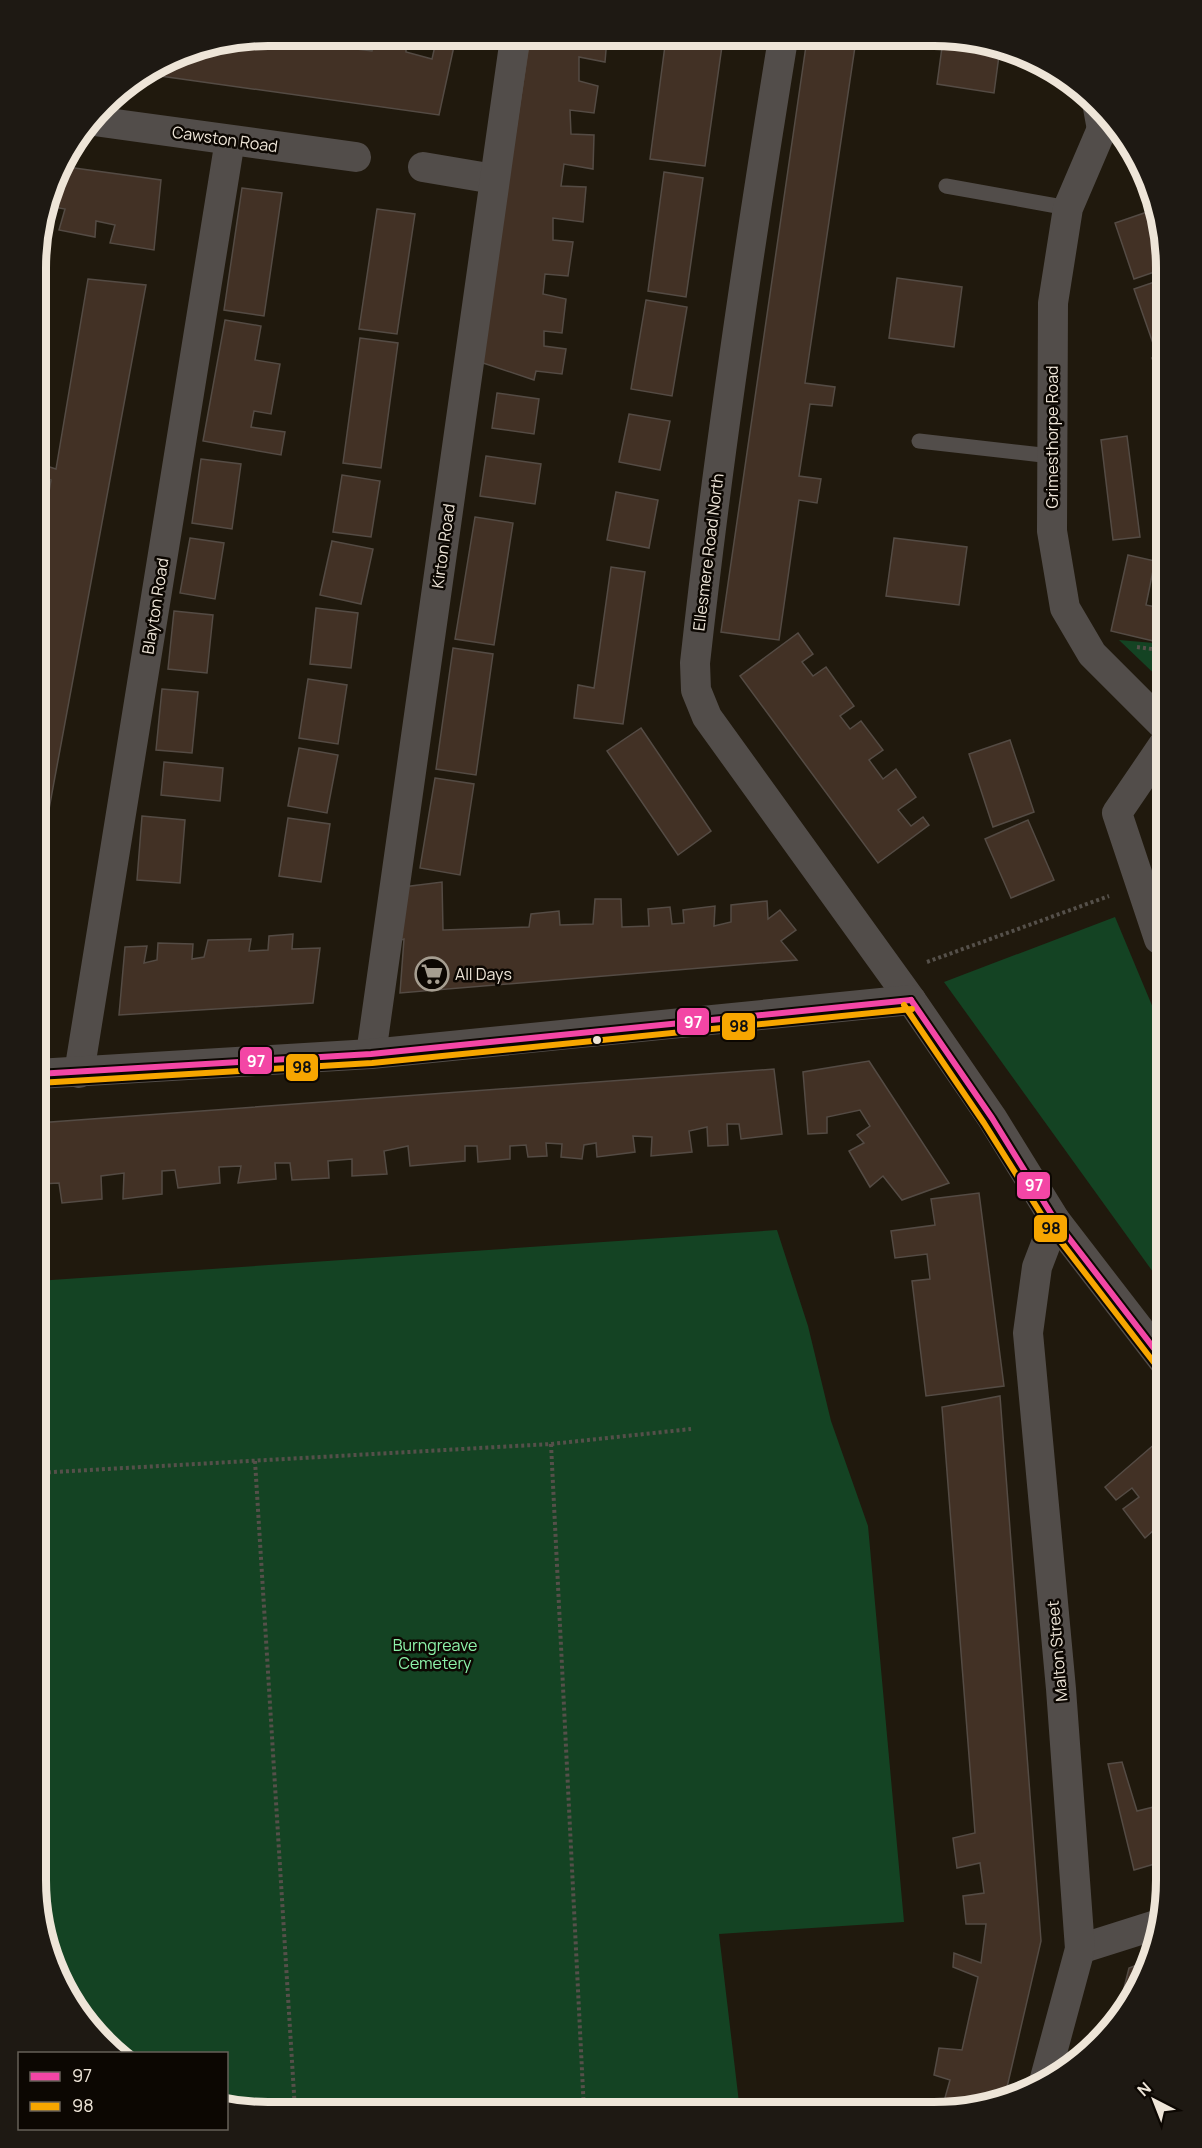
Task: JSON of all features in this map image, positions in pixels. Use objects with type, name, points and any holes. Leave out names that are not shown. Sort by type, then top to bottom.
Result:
[{"type":"street","name":"Kirton Road","points":[[371,1054],[514,46]]},
{"type":"street","name":"Ellesmere Road North","points":[[782,46],[743,284],[716,480],[695,663],[696,690],[707,717],[911,1000],[992,1118],[1055,1220],[1156,1351]]},
{"type":"street","name":"Cawston Road","points":[[102,122],[356,157]]},
{"type":"street","name":"Grimesthorpe Road","points":[[1102,129],[1068,208],[1053,303],[1052,531],[1065,608],[1092,654],[1156,718]]},
{"type":"street","name":"Blayton Road","points":[[80,1073],[230,140]]},
{"type":"street","points":[[423,167],[494,179]]},
{"type":"street","points":[[1156,756],[1117,813],[1156,930]]},
{"type":"street","points":[[46,1074],[371,1054],[911,1000]]},
{"type":"street","name":"Malton Street","points":[[1047,2071],[1080,1949],[1061,1689],[1029,1333],[1037,1267],[1055,1220]]},
{"type":"street","points":[[1080,1949],[1150,1927]]},
{"type":"lane","points":[[946,186],[1068,208]]},
{"type":"lane","points":[[919,441],[1051,456]]},
{"type":"path","points":[[892,974],[1141,885]]},
{"type":"path","points":[[46,1472],[551,1444],[691,1429]]},
{"type":"path","points":[[551,1444],[585,2102]]},
{"type":"path","points":[[255,1461],[295,2102]]},
{"type":"green space","points":[[1119,640],[1156,643],[1156,675]]},
{"type":"green space","points":[[1115,917],[1156,1015],[1156,1276],[944,982]]},
{"type":"green space","name":"Burngreave Cemetery","points":[[777,1230],[808,1326],[831,1421],[868,1526],[904,1922],[719,1934],[739,2102],[268,2102],[239,2100],[228,2098],[228,2052],[129,2052],[111,2037],[92,2015],[69,1978],[58,1951],[48,1909],[46,1880],[46,1280]]},
{"type":"building","points":[[331,46],[372,51],[373,46],[406,46],[406,52],[432,59],[435,46],[454,46],[439,115],[158,76],[197,58],[239,48]]},
{"type":"building","points":[[529,46],[606,46],[605,62],[579,57],[579,81],[598,86],[594,113],[570,110],[571,134],[594,135],[593,169],[564,164],[561,186],[586,187],[583,222],[553,218],[553,240],[573,242],[568,276],[545,274],[543,294],[566,299],[562,333],[544,331],[544,346],[566,349],[562,374],[536,371],[534,380],[480,362]]},
{"type":"building","points":[[665,46],[722,46],[705,166],[650,159]]},
{"type":"building","points":[[806,46],[855,46],[805,383],[835,387],[832,406],[810,404],[799,476],[821,479],[817,503],[799,500],[779,640],[721,632]]},
{"type":"building","points":[[942,47],[963,48],[999,56],[994,93],[937,84]]},
{"type":"building","points":[[70,167],[161,180],[154,250],[110,243],[115,225],[96,221],[95,237],[59,230],[65,209],[55,207]]},
{"type":"building","points":[[664,172],[703,178],[686,297],[648,291]]},
{"type":"building","points":[[242,188],[282,193],[264,316],[224,310]]},
{"type":"building","points":[[377,209],[415,214],[397,334],[359,329]]},
{"type":"building","points":[[1148,212],[1154,239],[1156,271],[1134,279],[1115,223]]},
{"type":"building","points":[[897,278],[962,287],[954,347],[889,338]]},
{"type":"building","points":[[88,279],[146,285],[46,825],[46,510],[51,480],[46,478],[46,466],[56,469]]},
{"type":"building","points":[[1156,281],[1155,349],[1134,289]]},
{"type":"building","points":[[646,300],[687,307],[672,396],[631,389]]},
{"type":"building","points":[[225,320],[261,326],[255,360],[280,364],[271,414],[254,411],[251,427],[285,432],[281,455],[203,441]]},
{"type":"building","points":[[360,338],[398,343],[381,468],[343,463]]},
{"type":"building","points":[[1156,357],[1156,370],[1152,358]]},
{"type":"building","points":[[497,393],[539,399],[534,434],[492,428]]},
{"type":"building","points":[[629,414],[670,421],[660,470],[619,462]]},
{"type":"building","points":[[1127,436],[1140,537],[1113,540],[1101,440]]},
{"type":"building","points":[[486,456],[541,464],[535,504],[480,496]]},
{"type":"building","points":[[201,459],[241,464],[232,529],[192,523]]},
{"type":"building","points":[[342,475],[380,481],[371,537],[333,532]]},
{"type":"building","points":[[616,492],[658,500],[649,548],[607,540]]},
{"type":"building","points":[[475,517],[513,523],[494,645],[455,639]]},
{"type":"building","points":[[190,538],[224,543],[215,599],[180,593]]},
{"type":"building","points":[[894,538],[967,547],[959,605],[886,596]]},
{"type":"building","points":[[332,541],[373,549],[361,604],[320,595]]},
{"type":"building","points":[[1128,555],[1155,561],[1146,605],[1156,607],[1156,642],[1111,631]]},
{"type":"building","points":[[611,567],[645,572],[623,724],[574,718],[578,685],[594,688]]},
{"type":"building","points":[[316,608],[358,613],[351,668],[310,664]]},
{"type":"building","points":[[174,611],[213,615],[207,673],[168,669]]},
{"type":"building","points":[[798,633],[813,654],[802,662],[813,676],[826,667],[854,706],[840,716],[850,729],[861,721],[883,750],[869,760],[883,779],[896,769],[916,797],[898,810],[911,826],[923,817],[929,825],[878,863],[740,676]]},
{"type":"building","points":[[453,648],[493,654],[476,775],[436,769]]},
{"type":"building","points":[[308,679],[347,685],[338,744],[299,738]]},
{"type":"building","points":[[162,689],[198,692],[192,753],[156,750]]},
{"type":"building","points":[[641,728],[711,831],[678,855],[607,751]]},
{"type":"building","points":[[1010,740],[1034,812],[993,827],[969,754]]},
{"type":"building","points":[[299,748],[338,755],[327,813],[288,806]]},
{"type":"building","points":[[164,762],[223,768],[220,801],[161,795]]},
{"type":"building","points":[[435,778],[474,784],[460,875],[420,868]]},
{"type":"building","points":[[142,816],[185,820],[180,883],[137,880]]},
{"type":"building","points":[[288,818],[330,824],[321,882],[279,876]]},
{"type":"building","points":[[1028,820],[1054,880],[1011,898],[985,839]]},
{"type":"building","points":[[442,882],[443,930],[529,927],[531,914],[559,911],[560,925],[593,924],[595,899],[621,899],[622,927],[649,926],[648,909],[670,907],[672,924],[684,923],[683,910],[715,906],[714,926],[731,922],[731,905],[767,901],[768,919],[780,910],[796,930],[781,941],[797,960],[400,993],[404,939],[395,942],[403,887]]},
{"type":"building","points":[[293,934],[292,949],[320,948],[313,1003],[119,1015],[125,947],[147,946],[144,963],[157,960],[158,943],[193,944],[192,959],[204,957],[208,940],[251,939],[249,951],[268,950],[269,936]]},
{"type":"building","points":[[869,1061],[949,1183],[902,1200],[883,1176],[870,1187],[849,1151],[864,1143],[857,1135],[870,1126],[860,1110],[827,1117],[827,1133],[808,1134],[803,1072]]},
{"type":"building","points":[[774,1069],[782,1134],[741,1139],[739,1124],[727,1124],[728,1145],[708,1146],[707,1127],[689,1131],[692,1152],[651,1156],[652,1137],[633,1136],[635,1152],[597,1157],[596,1143],[584,1145],[582,1159],[561,1157],[562,1144],[546,1143],[547,1156],[528,1157],[526,1145],[510,1146],[510,1159],[478,1162],[477,1146],[465,1146],[465,1161],[410,1166],[408,1146],[384,1151],[387,1174],[352,1176],[352,1159],[328,1161],[329,1178],[292,1180],[290,1163],[275,1163],[276,1179],[238,1183],[241,1166],[219,1167],[220,1183],[178,1188],[175,1170],[162,1171],[162,1194],[123,1199],[124,1173],[101,1176],[102,1199],[62,1203],[59,1183],[46,1184],[46,1122]]},
{"type":"building","points":[[979,1193],[1004,1386],[926,1396],[912,1281],[930,1279],[927,1254],[895,1258],[891,1231],[935,1225],[931,1199]]},
{"type":"building","points":[[1000,1396],[1041,1941],[1006,2089],[963,2100],[944,2101],[950,2080],[934,2075],[939,2048],[962,2050],[978,1977],[953,1967],[954,1953],[981,1963],[986,1924],[966,1924],[963,1896],[984,1893],[980,1863],[957,1868],[953,1838],[975,1833],[942,1407]]},
{"type":"building","points":[[1156,1443],[1156,1528],[1145,1538],[1123,1509],[1139,1497],[1132,1488],[1116,1500],[1105,1487]]},
{"type":"building","points":[[1122,1762],[1137,1811],[1156,1806],[1156,1864],[1134,1870],[1108,1764]]},
{"type":"building","points":[[1139,1964],[1122,1998],[1129,1968]]},
{"type":"transit line","name":"97","points":[[911,1000],[992,1118],[1055,1220],[1156,1351]]},
{"type":"transit line","name":"97","points":[[46,1073],[371,1054],[911,1000]]},
{"type":"transit line","name":"98","points":[[904,1005],[984,1123],[1048,1225],[1156,1365]]},
{"type":"transit line","name":"98","points":[[46,1083],[372,1063],[912,1009]]},
{"type":"place","name":"All Days","points":[[432,974]]}]
